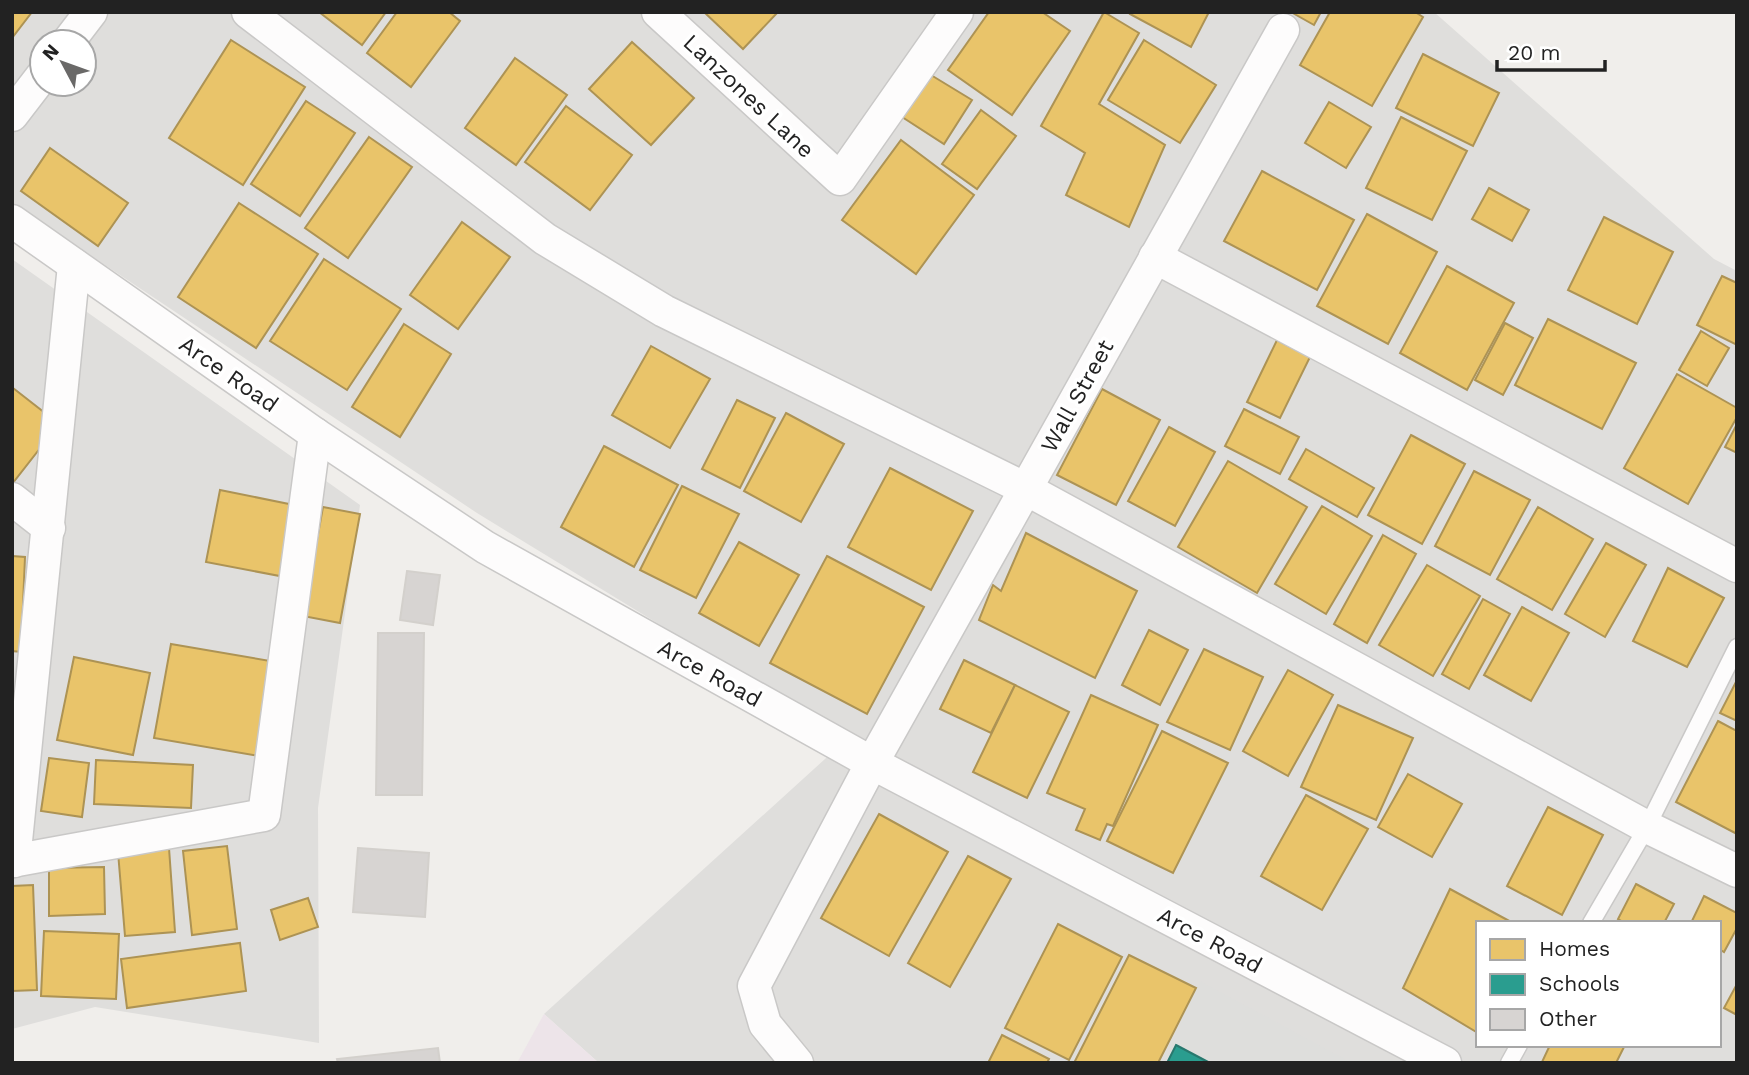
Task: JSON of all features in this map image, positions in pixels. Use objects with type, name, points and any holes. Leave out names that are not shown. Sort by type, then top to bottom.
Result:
[{"type":"street","points":[[79,28],[91,12]]},
{"type":"street","points":[[248,12],[545,239],[664,311],[1026,489],[1647,827],[1737,871]]},
{"type":"street","name":"Lanzones Lane","points":[[658,12],[840,179],[957,12]]},
{"type":"street","name":"Wall Street","points":[[797,1063],[765,1024],[754,986],[872,763],[1283,30]]},
{"type":"street","points":[[12,115],[28,94]]},
{"type":"street","name":"Arce Road","points":[[12,221],[315,434],[485,547],[872,763],[1446,1063]]},
{"type":"street","points":[[1155,257],[1737,566]]},
{"type":"street","points":[[74,265],[13,861],[264,815],[315,434]]},
{"type":"street","points":[[12,499],[49,528]]},
{"type":"lane","points":[[1592,921],[1647,827],[1737,647]]},
{"type":"lane","points":[[1509,1063],[1518,1047]]},
{"type":"shaded area","points":[[12,12],[1434,12],[1714,259],[1737,271],[1737,1063],[599,1063],[544,1014],[847,739],[477,513],[12,203]]},
{"type":"shaded area","points":[[12,259],[360,505],[318,808],[319,1043],[95,1007],[12,1029]]},
{"type":"shaded area","points":[[1200,981],[1352,1063],[1163,1063]]},
{"type":"shaded area","points":[[544,1014],[599,1063],[517,1063]]},
{"type":"building: Homes","points":[[12,12],[32,12],[12,38]]},
{"type":"building: Homes","points":[[319,12],[386,12],[362,45]]},
{"type":"building: Homes","points":[[397,12],[449,12],[460,21],[411,87],[367,53]]},
{"type":"building: Homes","points":[[704,12],[778,12],[743,49]]},
{"type":"building: Homes","points":[[989,12],[1042,12],[1070,31],[1012,115],[948,70]]},
{"type":"building: Homes","points":[[1104,12],[1139,33],[1099,104],[1165,145],[1129,227],[1066,195],[1085,153],[1041,126]]},
{"type":"building: Homes","points":[[1209,12],[1191,47],[1130,14]]},
{"type":"building: Homes","points":[[1291,12],[1321,12],[1314,25]]},
{"type":"building: Homes","points":[[1330,12],[1415,12],[1423,17],[1372,106],[1300,65]]},
{"type":"building: Homes","points":[[231,40],[305,87],[243,185],[169,138]]},
{"type":"building: Homes","points":[[1144,40],[1216,85],[1180,143],[1108,100]]},
{"type":"building: Homes","points":[[632,42],[694,98],[651,145],[589,89]]},
{"type":"building: Homes","points":[[1423,54],[1499,93],[1473,146],[1396,108]]},
{"type":"building: Homes","points":[[515,58],[567,95],[516,165],[465,128]]},
{"type":"building: Homes","points":[[926,72],[972,100],[944,144],[899,115]]},
{"type":"building: Homes","points":[[306,101],[355,133],[300,216],[251,184]]},
{"type":"building: Homes","points":[[1329,102],[1371,127],[1346,168],[1305,143]]},
{"type":"building: Homes","points":[[566,106],[632,155],[590,210],[525,162]]},
{"type":"building: Homes","points":[[981,110],[1016,136],[977,189],[942,164]]},
{"type":"building: Homes","points":[[1401,117],[1467,151],[1432,220],[1366,188]]},
{"type":"building: Homes","points":[[369,137],[412,167],[348,258],[305,228]]},
{"type":"building: Homes","points":[[901,140],[974,195],[916,274],[842,220]]},
{"type":"building: Homes","points":[[50,148],[128,203],[98,246],[21,191]]},
{"type":"building: Homes","points":[[1262,171],[1354,220],[1317,290],[1224,241]]},
{"type":"building: Homes","points":[[1489,188],[1529,210],[1512,241],[1472,219]]},
{"type":"building: Homes","points":[[239,203],[318,254],[256,348],[178,297]]},
{"type":"building: Homes","points":[[1367,214],[1437,252],[1388,344],[1317,306]]},
{"type":"building: Homes","points":[[1604,217],[1673,252],[1637,324],[1568,290]]},
{"type":"building: Homes","points":[[462,222],[510,257],[458,329],[410,295]]},
{"type":"building: Homes","points":[[324,259],[401,309],[347,390],[270,341]]},
{"type":"building: Homes","points":[[1447,266],[1514,303],[1467,390],[1400,353]]},
{"type":"building: Homes","points":[[1722,276],[1737,283],[1737,345],[1697,325]]},
{"type":"building: Homes","points":[[1548,319],[1636,363],[1602,429],[1515,385]]},
{"type":"building: Homes","points":[[1505,323],[1533,338],[1503,395],[1475,380]]},
{"type":"building: Homes","points":[[404,324],[451,354],[400,437],[352,407]]},
{"type":"building: Homes","points":[[1701,331],[1729,348],[1707,386],[1679,370]]},
{"type":"building: Homes","points":[[1277,340],[1310,357],[1280,418],[1247,402]]},
{"type":"building: Homes","points":[[651,346],[710,379],[670,448],[612,415]]},
{"type":"building: Homes","points":[[1677,374],[1737,408],[1737,417],[1688,504],[1624,468]]},
{"type":"building: Homes","points":[[12,389],[59,424],[12,484]]},
{"type":"building: Homes","points":[[1102,389],[1160,420],[1116,505],[1057,475]]},
{"type":"building: Homes","points":[[737,400],[775,418],[740,488],[702,469]]},
{"type":"building: Homes","points":[[1244,409],[1299,437],[1280,474],[1225,446]]},
{"type":"building: Homes","points":[[786,413],[844,444],[801,522],[744,491]]},
{"type":"building: Homes","points":[[1737,424],[1737,453],[1725,447]]},
{"type":"building: Homes","points":[[1169,427],[1215,452],[1175,526],[1128,501]]},
{"type":"building: Homes","points":[[1411,435],[1465,464],[1422,544],[1368,515]]},
{"type":"building: Homes","points":[[604,446],[678,485],[634,567],[561,527]]},
{"type":"building: Homes","points":[[1306,449],[1374,488],[1357,517],[1289,479]]},
{"type":"building: Homes","points":[[1228,461],[1307,507],[1257,593],[1178,547]]},
{"type":"building: Homes","points":[[890,468],[973,511],[931,590],[848,547]]},
{"type":"building: Homes","points":[[1474,471],[1530,500],[1490,575],[1435,546]]},
{"type":"building: Homes","points":[[682,486],[739,514],[696,598],[640,570]]},
{"type":"building: Homes","points":[[220,490],[299,506],[285,577],[206,562]]},
{"type":"building: Homes","points":[[1322,506],[1372,536],[1326,614],[1275,584]]},
{"type":"building: Homes","points":[[323,507],[360,514],[340,623],[303,616]]},
{"type":"building: Homes","points":[[1538,507],[1593,539],[1552,610],[1497,579]]},
{"type":"building: Homes","points":[[1026,533],[1137,591],[1095,678],[979,620],[993,585],[1001,591]]},
{"type":"building: Homes","points":[[1383,535],[1416,554],[1367,643],[1334,624]]},
{"type":"building: Homes","points":[[739,542],[799,575],[759,646],[699,613]]},
{"type":"building: Homes","points":[[1606,543],[1646,565],[1605,637],[1565,614]]},
{"type":"building: Homes","points":[[12,556],[25,557],[21,652],[12,651]]},
{"type":"building: Homes","points":[[827,556],[924,607],[867,714],[770,663]]},
{"type":"building: Homes","points":[[1427,565],[1480,596],[1433,676],[1379,645]]},
{"type":"building: Homes","points":[[1668,568],[1724,598],[1687,667],[1633,641]]},
{"type":"building: Homes","points":[[1483,599],[1510,614],[1469,689],[1442,674]]},
{"type":"building: Homes","points":[[1522,607],[1569,633],[1531,701],[1484,675]]},
{"type":"building: Homes","points":[[1149,630],[1188,650],[1160,705],[1122,685]]},
{"type":"building: Homes","points":[[171,644],[276,662],[259,756],[154,738]]},
{"type":"building: Homes","points":[[1204,649],[1263,677],[1230,750],[1167,722]]},
{"type":"building: Homes","points":[[74,657],[150,673],[133,755],[57,740]]},
{"type":"building: Homes","points":[[964,660],[1015,685],[991,733],[940,709]]},
{"type":"building: Homes","points":[[1288,670],[1333,695],[1288,776],[1243,751]]},
{"type":"building: Homes","points":[[1737,680],[1737,721],[1720,713]]},
{"type":"building: Homes","points":[[1015,685],[1069,712],[1027,798],[973,772]]},
{"type":"building: Homes","points":[[1091,695],[1158,725],[1113,826],[1107,824],[1100,840],[1076,830],[1085,809],[1047,793]]},
{"type":"building: Homes","points":[[1338,705],[1413,738],[1376,820],[1301,787]]},
{"type":"building: Homes","points":[[1718,721],[1737,731],[1737,834],[1676,802]]},
{"type":"building: Homes","points":[[1162,731],[1228,763],[1173,873],[1107,841]]},
{"type":"building: Homes","points":[[49,758],[89,763],[82,817],[41,811]]},
{"type":"building: Homes","points":[[96,760],[193,765],[191,808],[94,804]]},
{"type":"building: Homes","points":[[1408,774],[1462,804],[1432,857],[1378,827]]},
{"type":"building: Homes","points":[[1306,795],[1368,829],[1322,910],[1261,876]]},
{"type":"building: Homes","points":[[1548,807],[1603,835],[1562,915],[1507,886]]},
{"type":"building: Homes","points":[[879,814],[948,852],[889,956],[821,918]]},
{"type":"building: Homes","points":[[227,846],[237,929],[192,935],[183,851]]},
{"type":"building: Homes","points":[[169,848],[175,932],[125,936],[118,852]]},
{"type":"building: Homes","points":[[968,856],[1011,879],[950,987],[908,963]]},
{"type":"building: Homes","points":[[104,867],[105,914],[49,916],[49,868]]},
{"type":"building: Homes","points":[[1636,884],[1674,904],[1665,921],[1618,919]]},
{"type":"building: Homes","points":[[33,885],[37,990],[12,991],[12,886]]},
{"type":"building: Homes","points":[[1450,889],[1509,921],[1476,921],[1476,1032],[1403,988]]},
{"type":"building: Homes","points":[[1704,896],[1737,913],[1737,928],[1724,952],[1721,950],[1721,921],[1692,921]]},
{"type":"building: Homes","points":[[308,898],[318,927],[280,940],[271,910]]},
{"type":"building: Homes","points":[[1058,924],[1122,957],[1069,1060],[1005,1028]]},
{"type":"building: Homes","points":[[44,931],[119,934],[116,999],[41,996]]},
{"type":"building: Homes","points":[[240,943],[246,991],[127,1008],[121,959]]},
{"type":"building: Homes","points":[[1129,955],[1196,988],[1158,1063],[1074,1063]]},
{"type":"building: Homes","points":[[1737,984],[1737,1015],[1724,1008]]},
{"type":"building: Homes","points":[[1002,1035],[1049,1059],[1047,1063],[988,1063]]},
{"type":"building: Homes","points":[[1549,1047],[1624,1047],[1616,1063],[1542,1062]]},
{"type":"building: Schools","points":[[1176,1045],[1210,1063],[1167,1063]]},
{"type":"building: Other","points":[[407,571],[440,575],[433,625],[400,620]]},
{"type":"building: Other","points":[[378,633],[424,633],[422,795],[376,795]]},
{"type":"building: Other","points":[[358,848],[429,853],[425,917],[353,912]]},
{"type":"building: Other","points":[[438,1048],[440,1063],[338,1063],[337,1059]]}]
